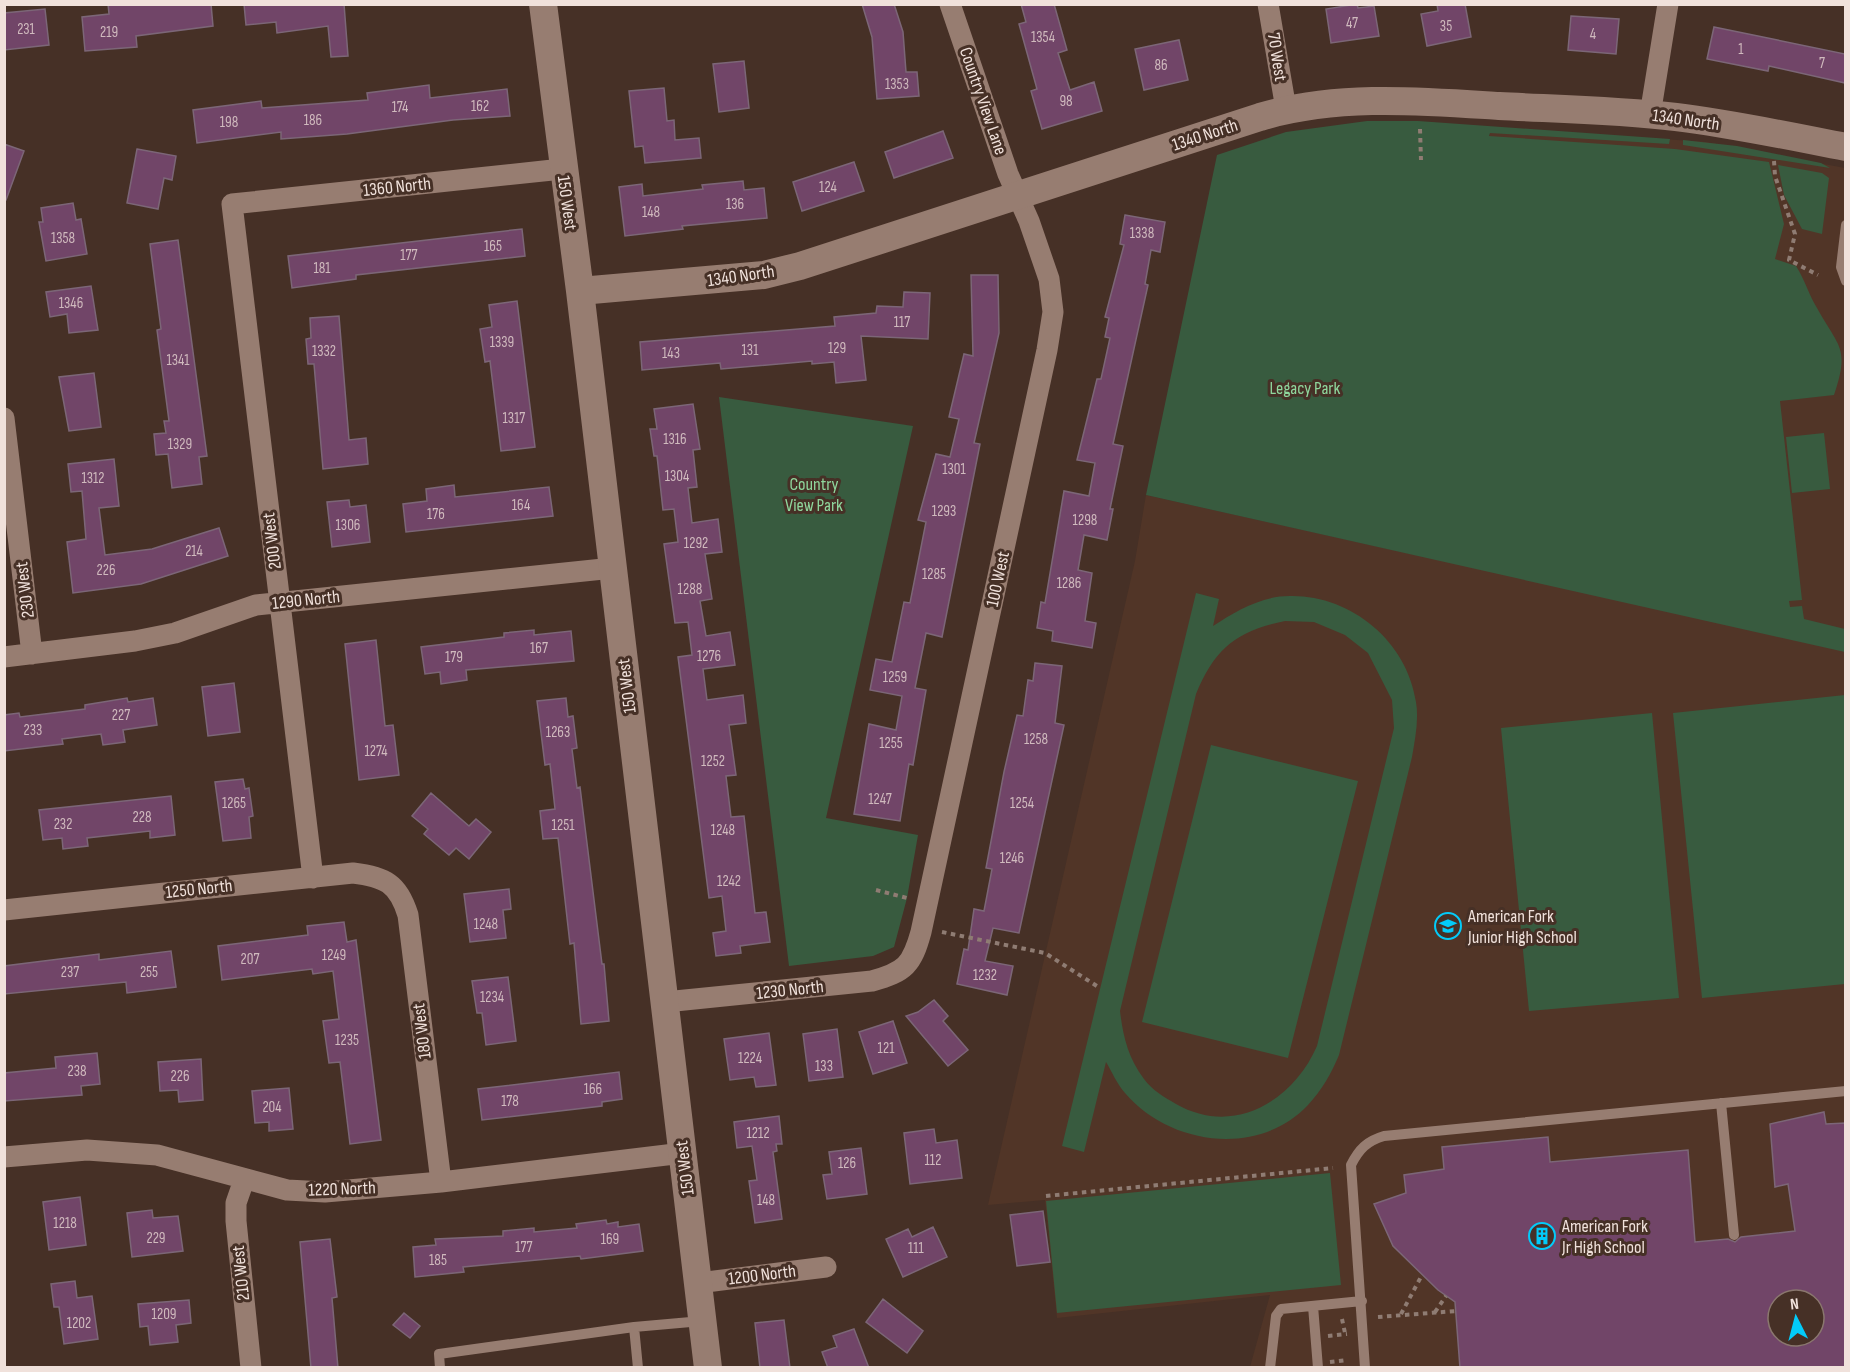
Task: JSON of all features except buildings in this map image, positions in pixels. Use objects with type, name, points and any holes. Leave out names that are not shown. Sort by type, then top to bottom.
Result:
[{"type":"street","name":"150 West","points":[[543,4],[562,169],[580,291],[708,1368]]},
{"type":"street","name":"Country View Lane","points":[[950,4],[1008,174],[1018,196]]},
{"type":"street","name":"70 West","points":[[1269,4],[1286,109]]},
{"type":"street","points":[[1650,115],[1668,4]]},
{"type":"street","name":"1340 North","points":[[580,291],[764,274],[847,252],[1286,109],[1327,104],[1392,101],[1650,115],[1765,131],[1845,147]]},
{"type":"street","name":"1360 North","points":[[232,204],[562,169]]},
{"type":"street","name":"100 West","points":[[910,963],[921,932],[1047,350],[1053,312],[1049,279],[1018,196]]},
{"type":"street","name":"200 West","points":[[232,204],[314,878]]},
{"type":"street","name":"230 West","points":[[4,418],[32,654]]},
{"type":"street","name":"1290 North","points":[[4,657],[135,641],[175,633],[256,605],[612,568]]},
{"type":"street","name":"1250 North","points":[[4,910],[353,873],[375,876],[392,885]]},
{"type":"street","name":"180 West","points":[[392,885],[403,898],[408,915],[441,1182]]},
{"type":"street","name":"1230 North","points":[[665,1002],[872,981],[895,975],[910,963]]},
{"type":"street","name":"1220 North","points":[[4,1157],[87,1150],[124,1151],[178,1160],[287,1190],[325,1192],[441,1182],[683,1154]]},
{"type":"street","name":"210 West","points":[[244,1180],[236,1203],[236,1221],[251,1368]]},
{"type":"street","name":"1200 North","points":[[698,1283],[826,1267]]},
{"type":"lane","points":[[1845,225],[1842,250],[1845,281]]},
{"type":"lane","points":[[1365,1368],[1351,1165],[1358,1151],[1372,1140],[1384,1136],[1845,1091]]},
{"type":"lane","points":[[1721,1103],[1734,1235]]},
{"type":"lane","points":[[1270,1368],[1276,1316],[1281,1309],[1362,1301]]},
{"type":"lane","points":[[1313,1306],[1318,1368]]},
{"type":"lane","points":[[440,1368],[439,1354],[634,1327],[702,1321]]},
{"type":"lane","points":[[634,1327],[638,1368]]},
{"type":"path","points":[[1420,129],[1421,160]]},
{"type":"path","points":[[1774,161],[1774,176],[1795,234],[1790,260],[1818,275]]},
{"type":"path","points":[[1845,386],[1845,401]]},
{"type":"path","points":[[876,890],[907,897]]},
{"type":"path","points":[[941,932],[1045,953],[1100,988]]},
{"type":"path","points":[[1046,1196],[1333,1168]]},
{"type":"path","points":[[1400,1315],[1422,1275]]},
{"type":"path","points":[[1435,1312],[1446,1296]]},
{"type":"path","points":[[1378,1317],[1456,1311]]},
{"type":"path","points":[[1314,1321],[1344,1318],[1346,1344]]},
{"type":"path","points":[[1347,1352],[1348,1368]]},
{"type":"shaded area","name":"American Fork Junior High School","points":[[1491,127],[1706,142],[1845,168],[1845,1367],[1250,1367],[1270,1295],[1057,1318],[1045,1200],[988,1205],[1135,561],[1146,495],[1411,554]]},
{"type":"green space","name":"Legacy Park","points":[[1367,121],[1418,121],[1670,139],[1669,144],[1490,133],[1489,136],[1675,149],[1769,162],[1784,224],[1775,259],[1796,266],[1840,348],[1841,357],[1839,379],[1834,395],[1780,401],[1802,600],[1789,601],[1790,607],[1802,606],[1804,619],[1845,629],[1845,652],[1146,495],[1217,155],[1286,132]]},
{"type":"green space","points":[[1683,140],[1737,146],[1821,163],[1830,168],[1683,145]]},
{"type":"green space","points":[[1778,165],[1822,173],[1829,178],[1822,234],[1802,229],[1784,195]]},
{"type":"green space","name":"Country View Park","points":[[719,397],[913,426],[826,818],[918,835],[907,898],[894,947],[873,956],[789,966]]},
{"type":"green space","points":[[1824,433],[1830,489],[1792,493],[1786,437]]},
{"type":"green space","points":[[1196,593],[1219,599],[1213,626],[1249,605],[1279,597],[1313,598],[1354,613],[1388,641],[1401,660],[1411,680],[1417,709],[1417,723],[1412,757],[1339,1055],[1329,1075],[1318,1094],[1288,1122],[1264,1133],[1240,1138],[1214,1138],[1189,1134],[1143,1111],[1125,1093],[1106,1062],[1084,1152],[1062,1146]],"holes":[[[1285,621],[1314,622],[1345,635],[1368,653],[1392,700],[1394,728],[1317,1046],[1293,1083],[1277,1097],[1259,1108],[1240,1115],[1219,1117],[1198,1113],[1167,1099],[1144,1079],[1127,1046],[1120,1011],[1196,694],[1203,678],[1220,653],[1241,636]]]},
{"type":"green space","points":[[1845,695],[1845,984],[1702,998],[1673,713]]},
{"type":"green space","points":[[1652,713],[1679,998],[1529,1011],[1501,728]]},
{"type":"green space","points":[[1211,745],[1358,781],[1288,1058],[1142,1022]]},
{"type":"green space","points":[[1330,1173],[1341,1285],[1057,1313],[1046,1201]]},
{"type":"place","name":"American Fork Junior High School","points":[[1448,926]]},
{"type":"place","name":"American Fork Jr High School","points":[[1542,1236]]}]
